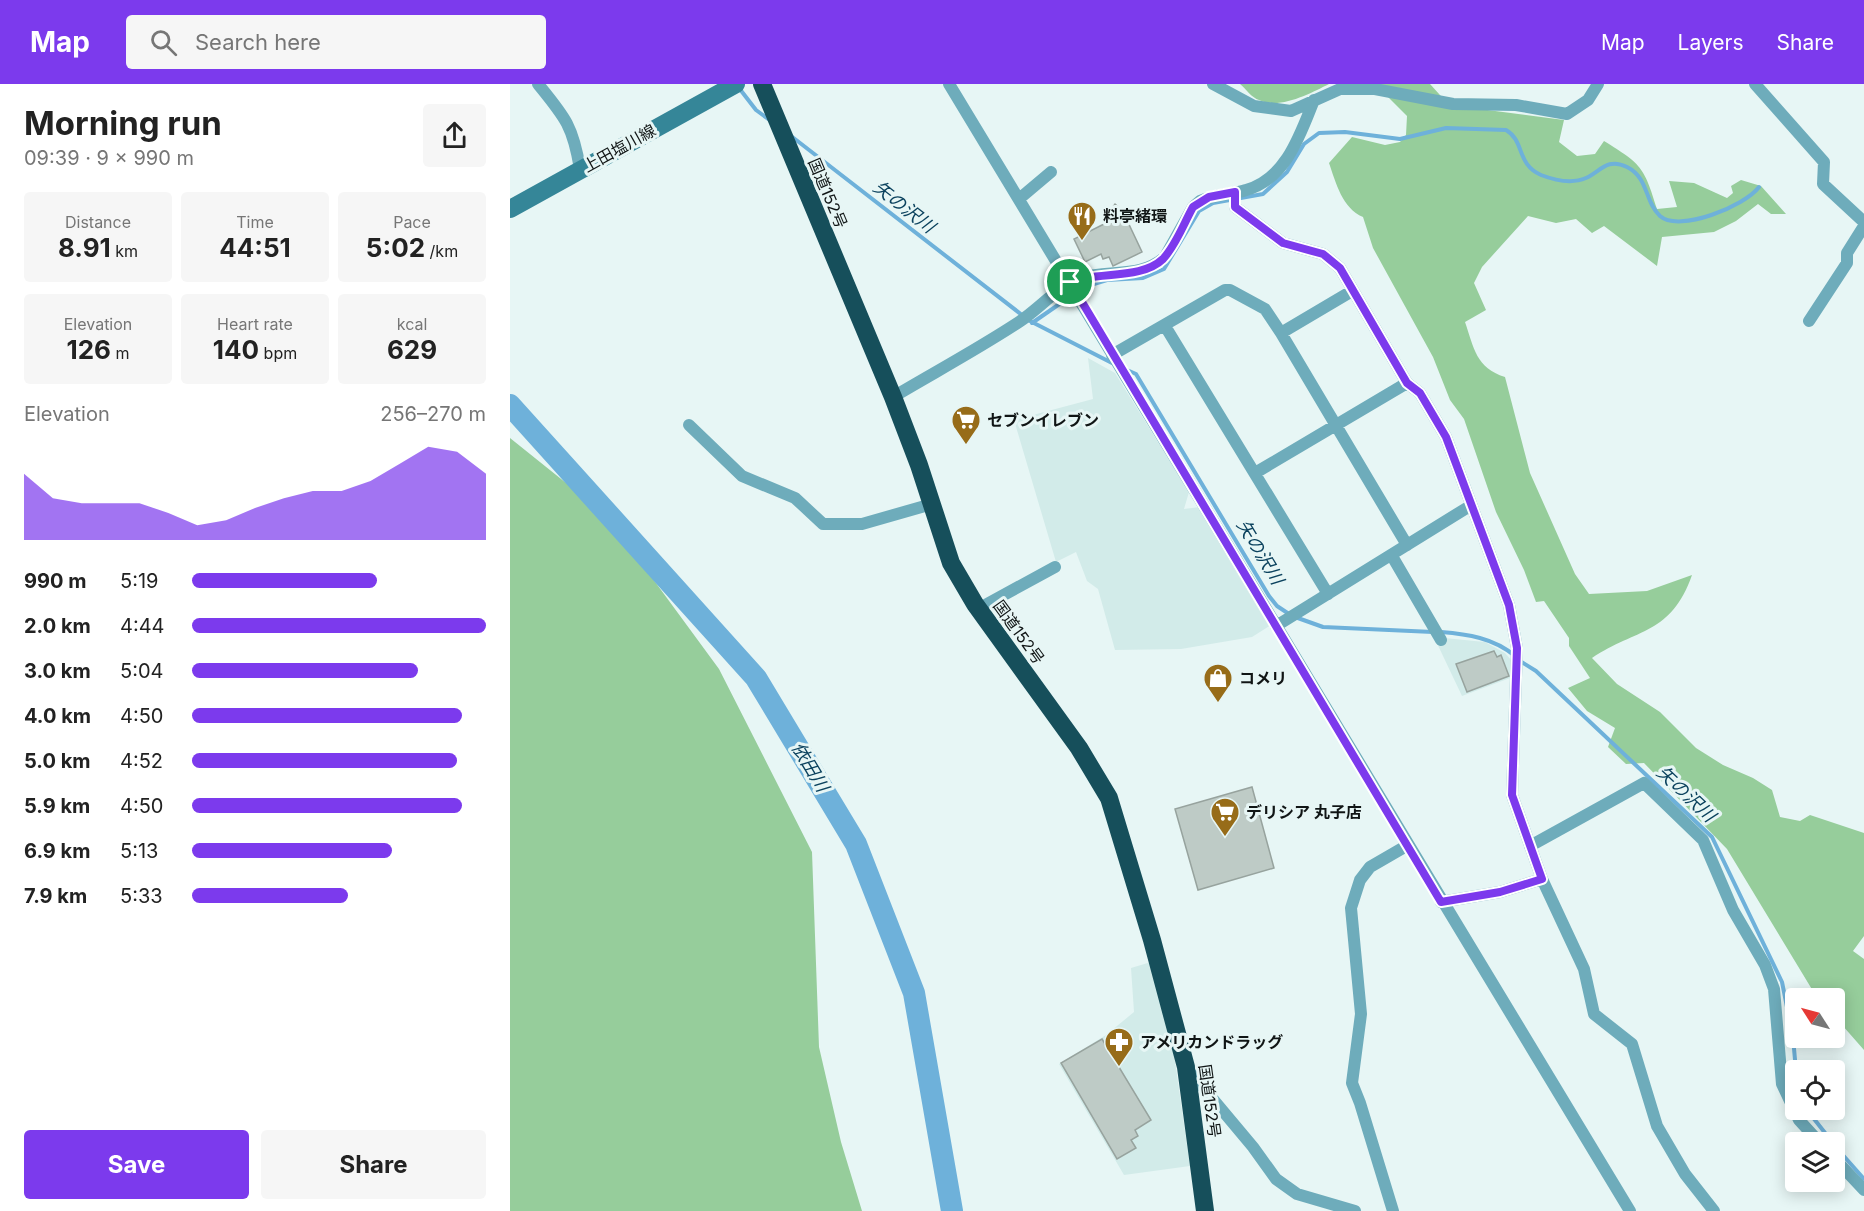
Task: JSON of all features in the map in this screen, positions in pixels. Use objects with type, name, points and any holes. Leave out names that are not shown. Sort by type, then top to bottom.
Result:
[{"type":"highway","name":"国道152号","points":[[762,84],[893,397],[951,563],[978,609],[1079,748],[1109,798],[1152,940],[1186,1066],[1205,1211]]},
{"type":"main road","name":"上田塩川線","points":[[510,209],[732,86]]},
{"type":"street","points":[[538,84],[567,118],[574,136],[580,169]]},
{"type":"street","points":[[949,84],[1441,902],[1630,1211]]},
{"type":"street","points":[[1212,84],[1254,106],[1291,111],[1341,88],[1375,89],[1453,104],[1516,105],[1567,114],[1588,100],[1598,84]]},
{"type":"street","points":[[1755,84],[1824,162],[1823,184],[1864,224],[1847,254],[1847,263],[1809,321]]},
{"type":"street","points":[[893,397],[1093,276],[1141,271],[1165,257],[1193,207],[1200,201],[1235,197],[1267,181],[1282,167],[1314,100]]},
{"type":"street","points":[[1019,199],[1050,172]]},
{"type":"street","points":[[1235,197],[1235,207],[1283,243],[1323,254],[1340,268],[1407,383],[1420,393],[1433,411],[1446,437],[1509,605],[1517,648],[1512,795],[1542,879],[1584,969],[1594,1014],[1632,1044],[1657,1126],[1685,1174],[1712,1210]]},
{"type":"street","points":[[1114,357],[1230,290],[1265,309],[1407,545]]},
{"type":"street","points":[[1281,333],[1352,291]]},
{"type":"street","points":[[1165,326],[1328,594]]},
{"type":"street","points":[[1255,473],[1407,383]]},
{"type":"street","points":[[689,425],[742,476],[795,498],[823,524],[862,524],[932,504]]},
{"type":"street","points":[[1276,626],[1470,506]]},
{"type":"street","points":[[1392,556],[1439,635]]},
{"type":"street","points":[[978,609],[1055,567]]},
{"type":"street","points":[[1530,846],[1644,783],[1703,840],[1733,910],[1765,965],[1774,989],[1782,1084],[1799,1120],[1810,1132]]},
{"type":"street","points":[[1393,1211],[1352,1083],[1361,1014],[1351,908],[1360,880],[1370,867],[1408,845]]},
{"type":"street","points":[[1441,902],[1500,892],[1542,879]]},
{"type":"street","points":[[1186,1066],[1253,1147],[1276,1179],[1297,1194],[1355,1211]]},
{"type":"street","points":[[1845,1170],[1864,1190]]},
{"type":"shaded area","points":[[1088,358],[1115,373],[1189,492],[1184,509],[1200,507],[1271,625],[1252,637],[1181,649],[1115,650],[1098,589],[1087,581],[1076,552],[1056,562],[1014,420],[1093,399]]},
{"type":"shaded area","points":[[1434,637],[1485,642],[1505,653],[1512,661],[1510,678],[1462,696]]},
{"type":"shaded area","name":"アメリカンドラッグ","points":[[1151,962],[1174,1054],[1190,1166],[1124,1175],[1059,1064],[1106,1035],[1134,1012],[1131,968]]},
{"type":"green space","points":[[1240,84],[1329,84],[1286,102],[1267,103],[1256,99]]},
{"type":"green space","points":[[1365,84],[1430,84],[1449,105],[1564,120],[1559,142],[1577,156],[1595,154],[1604,141],[1626,155],[1640,168],[1657,209],[1677,207],[1669,181],[1694,183],[1727,198],[1733,193],[1731,186],[1741,180],[1761,186],[1786,214],[1771,214],[1758,204],[1736,221],[1714,232],[1662,237],[1657,266],[1604,226],[1592,233],[1576,219],[1556,223],[1528,216],[1482,267],[1474,283],[1486,310],[1465,322],[1477,356],[1488,368],[1505,377],[1530,473],[1575,574],[1589,594],[1647,591],[1692,575],[1684,595],[1663,620],[1592,658],[1617,684],[1660,712],[1696,748],[1723,765],[1753,778],[1772,790],[1780,817],[1800,821],[1810,815],[1864,833],[1864,936],[1853,951],[1864,959],[1864,1050],[1845,1028],[1845,988],[1811,988],[1727,849],[1644,763],[1626,764],[1608,747],[1615,728],[1587,711],[1568,688],[1590,678],[1569,646],[1569,638],[1544,601],[1536,602],[1524,570],[1496,512],[1464,419],[1450,400],[1433,357],[1373,248],[1363,217],[1350,208],[1345,201],[1337,187],[1329,163],[1352,137],[1385,145],[1400,142],[1406,135],[1407,116],[1378,87]]},
{"type":"green space","points":[[510,438],[606,515],[719,669],[812,852],[819,1047],[841,1142],[862,1211],[510,1211]]},
{"type":"building","points":[[1115,204],[1123,211],[1130,208],[1133,214],[1126,218],[1142,252],[1113,266],[1109,257],[1103,259],[1101,254],[1085,262],[1074,239],[1108,222],[1106,216]]},
{"type":"building","points":[[1494,651],[1497,657],[1501,655],[1509,676],[1467,692],[1456,664]]},
{"type":"building","name":"デリシア 丸子店","points":[[1252,787],[1274,868],[1198,890],[1175,809]]},
{"type":"building","points":[[1102,1039],[1151,1120],[1135,1130],[1138,1136],[1131,1140],[1136,1148],[1117,1159],[1061,1063]]},
{"type":"waterway","name":"矢の沢川","points":[[739,88],[756,110],[771,121]]},
{"type":"waterway","points":[[1032,323],[1084,287],[1107,280],[1143,278],[1164,269],[1199,211],[1213,203],[1263,194],[1287,172],[1304,144],[1319,133],[1345,132],[1400,139],[1446,128],[1506,130],[1516,140],[1528,165],[1546,177],[1575,181],[1586,178],[1604,166],[1620,164],[1627,167],[1643,183],[1655,210],[1660,216],[1669,220],[1682,221],[1711,215],[1740,202],[1759,187]]},
{"type":"waterway","name":"矢の沢川","points":[[791,136],[1022,315]]},
{"type":"waterway","name":"矢の沢川","points":[[1028,320],[1112,363]]},
{"type":"waterway","name":"矢の沢川","points":[[1127,370],[1136,374],[1269,596],[1277,606],[1289,614]]},
{"type":"waterway","name":"依田川","points":[[510,405],[756,678],[856,844],[914,993],[952,1211]]},
{"type":"waterway","name":"矢の沢川","points":[[1295,617],[1323,627],[1433,632]]},
{"type":"waterway","name":"矢の沢川","points":[[1441,632],[1489,641],[1515,656]]},
{"type":"waterway","name":"矢の沢川","points":[[1520,661],[1536,671],[1712,837],[1782,982],[1795,1060]]},
{"type":"waterway","name":"矢の沢川","points":[[1815,1120],[1824,1132]]},
{"type":"waterway","name":"矢の沢川","points":[[1845,1157],[1864,1179]]},
{"type":"place","name":"料亭緒環","points":[[1082,242]]},
{"type":"place","name":"セブンイレブン","points":[[966,446]]},
{"type":"place","name":"コメリ","points":[[1218,704]]},
{"type":"place","name":"デリシア 丸子店","points":[[1225,838]]},
{"type":"place","name":"アメリカンドラッグ","points":[[1119,1068]]},
{"type":"route","points":[[1235,192],[1235,207],[1283,243],[1323,254],[1340,268],[1407,383],[1420,393],[1433,411],[1446,437],[1509,605],[1517,648],[1517,699],[1511,762],[1512,795],[1542,879],[1500,892],[1441,902],[1070,282],[1105,274],[1141,271],[1150,267],[1165,257],[1193,207],[1209,197],[1235,192]]}]
